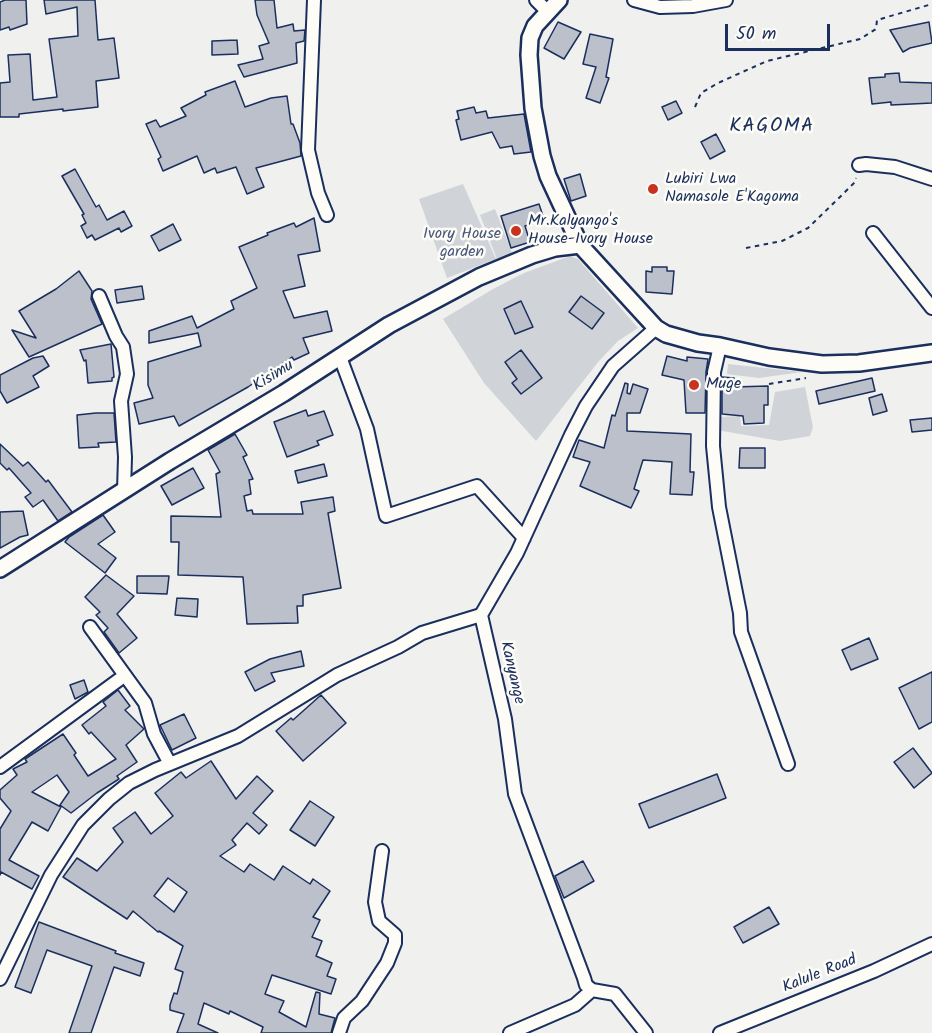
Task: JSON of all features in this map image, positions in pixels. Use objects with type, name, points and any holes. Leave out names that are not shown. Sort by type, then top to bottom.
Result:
[{"type":"street","points":[[314,0],[308,150],[318,193],[327,215]]},
{"type":"street","points":[[536,0],[548,12]]},
{"type":"street","points":[[559,0],[531,31],[530,38],[533,108],[548,176],[580,245],[656,328],[680,339],[769,357],[822,364],[859,363],[932,353]]},
{"type":"street","points":[[634,0],[660,7],[693,6],[726,0]]},
{"type":"street","points":[[859,165],[895,167],[932,179]]},
{"type":"street","points":[[873,233],[932,308]]},
{"type":"street","name":"Kisimu","points":[[0,569],[389,325],[479,277],[532,255],[555,248],[580,245]]},
{"type":"street","points":[[99,296],[123,347],[127,374],[121,401],[125,457],[124,491]]},
{"type":"street","points":[[0,979],[51,875],[83,825],[129,783],[238,736],[337,675],[398,647],[422,633],[481,615],[524,538],[586,406],[613,366],[656,328]]},
{"type":"street","points":[[720,346],[714,372],[713,437],[719,507],[740,613],[741,632],[788,764]]},
{"type":"street","points":[[340,357],[367,429],[386,516],[477,486],[524,538]]},
{"type":"street","name":"Kanyange","points":[[481,615],[507,729],[515,794],[584,978],[592,990]]},
{"type":"street","points":[[90,627],[145,703],[154,734],[170,764]]},
{"type":"street","points":[[0,767],[124,676]]},
{"type":"street","points":[[339,1033],[344,1018],[362,1001],[387,963],[395,943],[395,935],[379,921],[375,902],[382,851]]},
{"type":"street","name":"Kalule Road","points":[[720,1033],[874,971],[932,944]]},
{"type":"street","points":[[510,1033],[575,1005],[592,990],[615,994],[646,1033]]},
{"type":"path","points":[[695,107],[701,93],[766,61],[860,39],[876,29],[877,20],[932,4]]},
{"type":"path","points":[[746,248],[782,241],[808,228],[855,182],[859,165]]},
{"type":"path","points":[[769,384],[808,378],[822,364]]},
{"type":"green space","name":"Ivory House garden","points":[[463,184],[496,259],[447,278],[419,199]]},
{"type":"green space","points":[[495,209],[512,253],[497,259],[480,215]]},
{"type":"green space","points":[[570,256],[578,259],[638,328],[618,341],[599,361],[536,441],[484,383],[443,319],[524,273]]},
{"type":"green space","points":[[728,364],[802,372],[759,378],[727,374]]},
{"type":"green space","points":[[805,387],[813,427],[810,436],[780,441],[717,430],[719,417],[740,416],[741,426],[769,425],[775,392]]},
{"type":"building","points":[[26,0],[27,24],[10,30],[9,27],[0,30],[0,2]]},
{"type":"building","points":[[44,0],[95,0],[98,40],[114,38],[119,78],[96,81],[98,107],[19,114],[19,117],[0,117],[0,83],[10,82],[8,55],[30,54],[33,100],[57,97],[49,39],[78,36],[77,7],[46,14]]},
{"type":"building","points":[[255,0],[274,0],[277,28],[293,24],[294,31],[305,30],[304,41],[296,43],[297,63],[244,77],[238,65],[263,59],[259,46],[269,43],[257,15]]},
{"type":"building","points":[[558,22],[581,32],[564,59],[544,48]]},
{"type":"building","points":[[929,22],[932,43],[903,52],[890,30]]},
{"type":"building","points":[[590,34],[613,39],[606,77],[609,78],[600,103],[586,98],[596,67],[583,64]]},
{"type":"building","points":[[237,40],[238,54],[212,55],[212,41]]},
{"type":"building","points":[[899,73],[900,82],[932,83],[932,103],[872,104],[869,78]]},
{"type":"building","points":[[235,81],[245,107],[271,98],[287,96],[291,124],[293,124],[300,143],[301,156],[256,168],[264,187],[247,194],[236,167],[217,173],[215,168],[204,173],[197,156],[163,171],[158,159],[161,157],[146,124],[156,120],[160,127],[186,116],[181,108],[206,95],[205,92]]},
{"type":"building","points":[[676,101],[682,113],[668,120],[662,107]]},
{"type":"building","points":[[474,107],[476,113],[486,111],[488,118],[524,114],[531,152],[514,154],[512,146],[500,148],[492,132],[461,140],[456,120],[459,119],[457,111]]},
{"type":"building","points":[[716,134],[725,151],[710,159],[701,142]]},
{"type":"building","points":[[75,169],[96,207],[99,205],[107,220],[124,211],[132,226],[121,232],[119,228],[95,240],[92,235],[87,238],[81,226],[86,223],[82,215],[84,214],[62,176]]},
{"type":"building","points":[[580,174],[586,196],[571,201],[564,179]]},
{"type":"building","name":"Mr.Kalyango's House-Ivory House","points":[[539,204],[544,219],[525,226],[530,242],[511,248],[501,216]]},
{"type":"building","points":[[314,218],[320,251],[298,255],[305,286],[283,291],[294,318],[327,311],[332,331],[303,338],[309,353],[294,360],[292,357],[248,387],[179,426],[174,416],[139,424],[134,403],[153,398],[148,385],[148,362],[201,346],[198,333],[149,343],[149,331],[192,316],[197,328],[234,309],[231,301],[257,288],[239,247],[268,235],[267,233],[294,223],[296,227]]},
{"type":"building","points":[[173,224],[181,240],[159,251],[151,236]]},
{"type":"building","points":[[652,267],[667,267],[667,271],[674,271],[672,294],[646,292],[646,271],[652,272]]},
{"type":"building","points":[[79,271],[92,291],[91,299],[102,324],[29,357],[12,330],[36,338],[19,311],[56,289]]},
{"type":"building","points":[[142,286],[144,299],[117,303],[115,290]]},
{"type":"building","points":[[581,296],[604,313],[592,329],[569,312]]},
{"type":"building","points":[[521,301],[533,327],[515,334],[504,309]]},
{"type":"building","points":[[111,344],[114,377],[112,381],[88,383],[86,360],[84,361],[80,350]]},
{"type":"building","points":[[521,350],[542,378],[521,394],[512,383],[517,379],[505,362]]},
{"type":"building","points":[[43,356],[49,366],[33,376],[39,387],[7,403],[0,391],[0,375],[33,358]]},
{"type":"building","points":[[667,356],[687,361],[687,357],[708,359],[705,413],[686,413],[684,380],[662,375]]},
{"type":"building","points":[[722,377],[734,378],[733,387],[768,386],[768,405],[764,405],[764,423],[744,424],[743,416],[722,414]]},
{"type":"building","points":[[872,378],[875,391],[819,404],[816,391]]},
{"type":"building","points":[[625,383],[628,384],[627,393],[630,394],[633,384],[648,389],[640,413],[627,413],[627,431],[691,434],[690,472],[694,472],[692,495],[670,494],[672,462],[643,460],[634,489],[639,491],[631,508],[580,486],[590,462],[573,457],[579,440],[604,448],[612,415],[615,416]]},
{"type":"building","points":[[882,394],[887,411],[873,415],[869,398]]},
{"type":"building","points":[[306,410],[308,416],[324,411],[333,435],[317,441],[319,445],[287,457],[274,422]]},
{"type":"building","points":[[114,413],[116,442],[98,443],[99,447],[79,448],[77,415]]},
{"type":"building","points":[[932,418],[932,430],[912,432],[910,420]]},
{"type":"building","points":[[235,434],[247,455],[243,457],[253,479],[249,480],[251,494],[244,496],[247,511],[252,510],[253,514],[303,514],[301,502],[333,497],[335,511],[328,513],[341,588],[303,595],[303,606],[297,606],[298,623],[247,624],[243,577],[178,575],[179,542],[171,542],[171,516],[221,517],[216,474],[220,472],[208,450]]},
{"type":"building","points":[[0,444],[23,466],[28,462],[46,482],[48,480],[72,512],[58,521],[43,500],[33,507],[25,497],[31,493],[9,468],[7,470],[0,463]]},
{"type":"building","points":[[740,448],[765,448],[765,468],[739,468]]},
{"type":"building","points":[[324,464],[327,476],[298,483],[295,471]]},
{"type":"building","points":[[193,468],[204,488],[172,505],[161,486]]},
{"type":"building","points":[[23,511],[28,535],[0,548],[0,512]]},
{"type":"building","points":[[103,515],[115,532],[98,544],[116,558],[105,573],[65,542]]},
{"type":"building","points":[[106,575],[134,596],[117,614],[137,638],[119,653],[104,632],[108,628],[96,615],[100,612],[85,597]]},
{"type":"building","points":[[137,576],[169,576],[167,594],[137,593]]},
{"type":"building","points":[[177,598],[198,599],[197,617],[175,615]]},
{"type":"building","points":[[869,638],[878,659],[851,670],[842,650]]},
{"type":"building","points":[[301,651],[304,666],[271,673],[275,681],[255,691],[245,672],[270,659]]},
{"type":"building","points":[[932,672],[932,722],[919,729],[899,688]]},
{"type":"building","points":[[84,680],[88,692],[75,699],[70,685]]},
{"type":"building","points":[[118,690],[130,706],[125,710],[144,729],[126,745],[137,762],[117,776],[119,779],[71,813],[60,805],[69,792],[57,775],[32,792],[61,807],[48,831],[32,822],[9,860],[39,876],[32,889],[1,872],[0,875],[0,829],[11,811],[0,798],[0,790],[17,775],[13,769],[27,762],[25,759],[63,734],[88,776],[116,759],[82,725],[106,706],[103,702]]},
{"type":"building","points":[[321,695],[346,723],[303,761],[276,731],[291,718],[293,720]]},
{"type":"building","points":[[184,714],[196,738],[172,750],[160,725]]},
{"type":"building","points":[[913,748],[932,773],[914,788],[894,762]]},
{"type":"building","points":[[211,761],[236,799],[257,776],[273,791],[253,813],[267,825],[259,834],[247,823],[232,840],[236,845],[220,856],[244,872],[250,864],[274,880],[283,866],[310,884],[313,879],[330,891],[313,917],[320,920],[312,937],[322,941],[316,956],[332,963],[327,976],[336,979],[331,994],[272,975],[265,994],[284,1001],[279,1012],[306,1027],[316,992],[320,993],[319,1014],[335,1018],[331,1033],[261,1033],[263,1027],[230,1011],[229,1014],[204,1003],[198,1024],[218,1033],[177,1033],[184,1014],[170,1010],[170,1005],[174,993],[177,994],[183,972],[175,969],[183,946],[158,932],[133,911],[127,919],[63,877],[77,858],[97,871],[123,842],[113,828],[135,812],[151,834],[173,816],[155,793],[181,772],[186,778]],"holes":[[[168,878],[187,892],[174,912],[154,896]]]},
{"type":"building","points":[[717,774],[726,798],[649,828],[639,804]]},
{"type":"building","points":[[310,801],[334,817],[315,846],[290,830]]},
{"type":"building","points":[[583,861],[594,881],[564,898],[555,876]]},
{"type":"building","points":[[769,907],[779,924],[743,943],[734,927]]},
{"type":"building","points":[[39,922],[144,963],[140,976],[114,967],[91,1033],[69,1033],[92,966],[47,950],[31,993],[15,987]]},
{"type":"place","name":"Lubiri Lwa Namasole E'Kagoma","points":[[653,189]]},
{"type":"place","name":"Mr.Kalyango's House-Ivory House","points":[[516,231]]},
{"type":"place","name":"Muge","points":[[694,385]]},
{"type":"district","name":"KAGOMA","points":[[772,128]]}]
